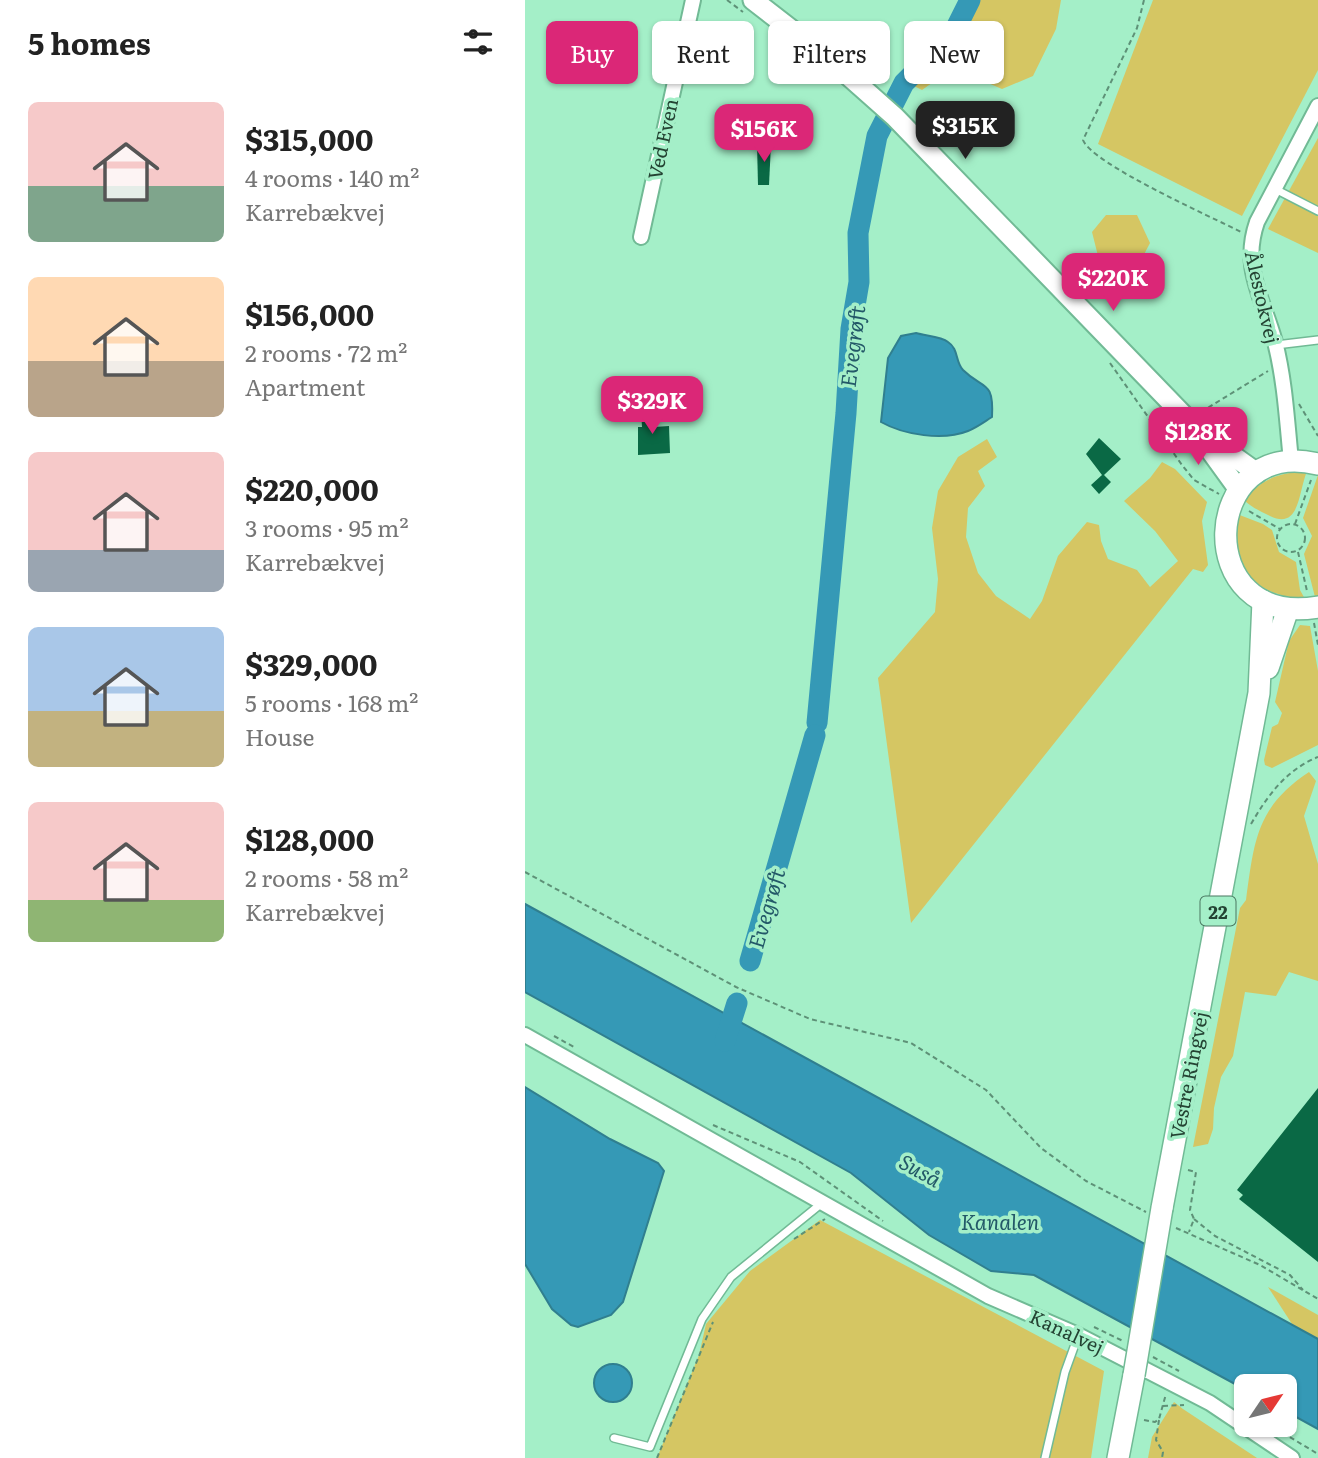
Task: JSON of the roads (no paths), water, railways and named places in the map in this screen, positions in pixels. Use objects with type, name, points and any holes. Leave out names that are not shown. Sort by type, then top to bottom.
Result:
[{"type":"main road","points":[[753,0],[833,62],[889,112],[1189,421],[1257,473]]},
{"type":"main road","points":[[1189,421],[1234,498]]},
{"type":"main road","points":[[1313,607],[1288,609],[1263,601],[1239,580],[1225,551],[1225,519],[1234,498],[1257,473],[1291,461],[1315,470]]},
{"type":"main road","name":"Vestre Ringvej","points":[[1259,693],[1263,601]]},
{"type":"main road","name":"Vestre Ringvej","points":[[1118,1458],[1134,1375],[1158,1212],[1259,693],[1288,609]]},
{"type":"street","name":"Ved Even","points":[[641,237],[693,0]]},
{"type":"street","name":"Ålestokvej","points":[[1291,461],[1284,388],[1276,345],[1250,259],[1257,222],[1318,106]]},
{"type":"street","name":"Kanalvej","points":[[525,1035],[988,1296],[1081,1329],[1210,1403],[1292,1458]]},
{"type":"lane","points":[[1275,189],[1318,211]]},
{"type":"lane","points":[[1276,345],[1318,340]]},
{"type":"lane","points":[[614,1438],[650,1447],[702,1319],[723,1288],[731,1277],[822,1203]]},
{"type":"lane","points":[[1045,1458],[1065,1372],[1081,1329]]},
{"type":"water","points":[[916,333],[941,338],[951,345],[963,370],[989,391],[992,417],[968,431],[947,436],[912,433],[881,422],[888,358],[901,336]]},
{"type":"water","name":"Kanalen","points":[[525,904],[1318,1339],[1318,1429],[1297,1418],[1297,1374],[1234,1374],[1234,1383],[1034,1275],[991,1271],[929,1235],[851,1173],[525,992]]},
{"type":"water","points":[[525,1087],[610,1139],[658,1163],[664,1171],[623,1302],[611,1315],[578,1327],[571,1325],[552,1309],[525,1264]]},
{"type":"water","points":[[613,1364],[626,1370],[632,1383],[626,1396],[613,1402],[600,1396],[594,1383],[600,1370]]},
{"type":"waterway","name":"Evegrøft","points":[[817,723],[846,413],[851,329],[859,282],[858,233],[877,136],[904,83],[955,30],[970,0]]},
{"type":"waterway","name":"Evegrøft","points":[[750,961],[815,735]]},
{"type":"waterway","name":"Evegrøft","points":[[725,1041],[737,1003]]},
{"type":"water label","name":"Suså","points":[[921,1169]]}]
